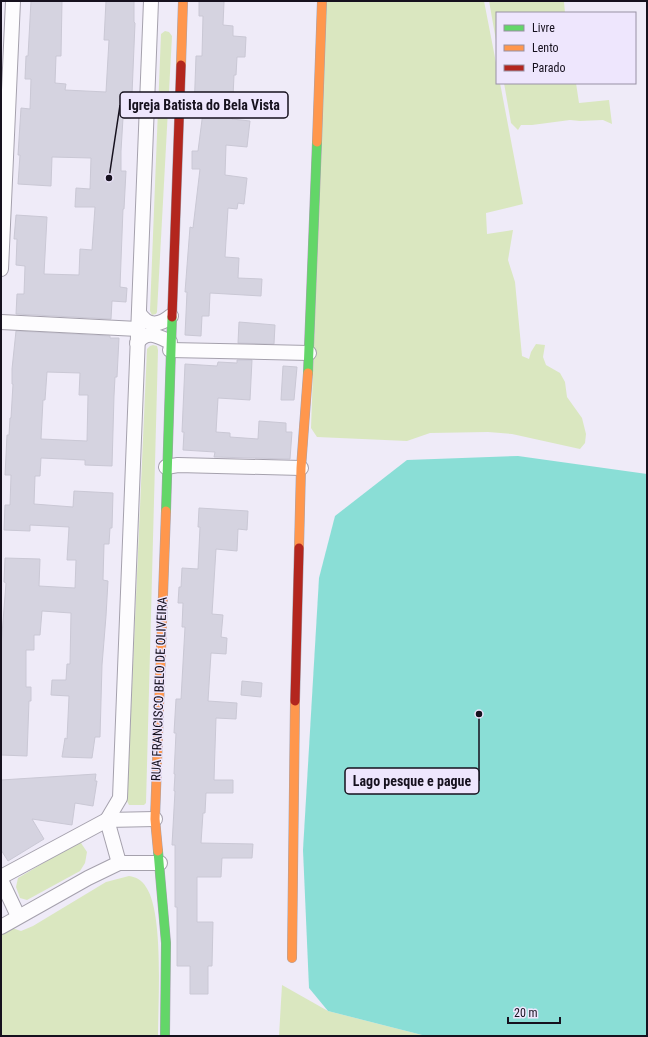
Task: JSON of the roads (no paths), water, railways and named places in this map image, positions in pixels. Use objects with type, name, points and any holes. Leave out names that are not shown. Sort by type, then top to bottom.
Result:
[{"type":"street","points":[[1,269],[6,38],[13,1]]},
{"type":"street","points":[[292,958],[294,740],[301,468],[309,353],[322,1]]},
{"type":"street","points":[[119,863],[107,820],[120,798],[138,336],[154,2]]},
{"type":"street","name":"RUA FRANCISCO BELO DE OLIVEIRA","points":[[165,1036],[166,943],[160,863],[154,819],[180,2]]},
{"type":"street","points":[[139,313],[146,321],[154,324],[164,322],[171,316]]},
{"type":"street","points":[[1,322],[138,336],[141,338],[149,335],[161,337],[170,346],[309,353]]},
{"type":"street","points":[[166,467],[178,465],[301,468]]},
{"type":"street","points":[[18,916],[1,878],[107,820],[154,819]]},
{"type":"street","points":[[1,927],[18,916],[88,878],[119,863],[160,863]]},
{"type":"place","name":"Igreja Batista do Bela Vista","points":[[109,178]]},
{"type":"place","name":"Lago pesque e pague","points":[[479,714]]}]
